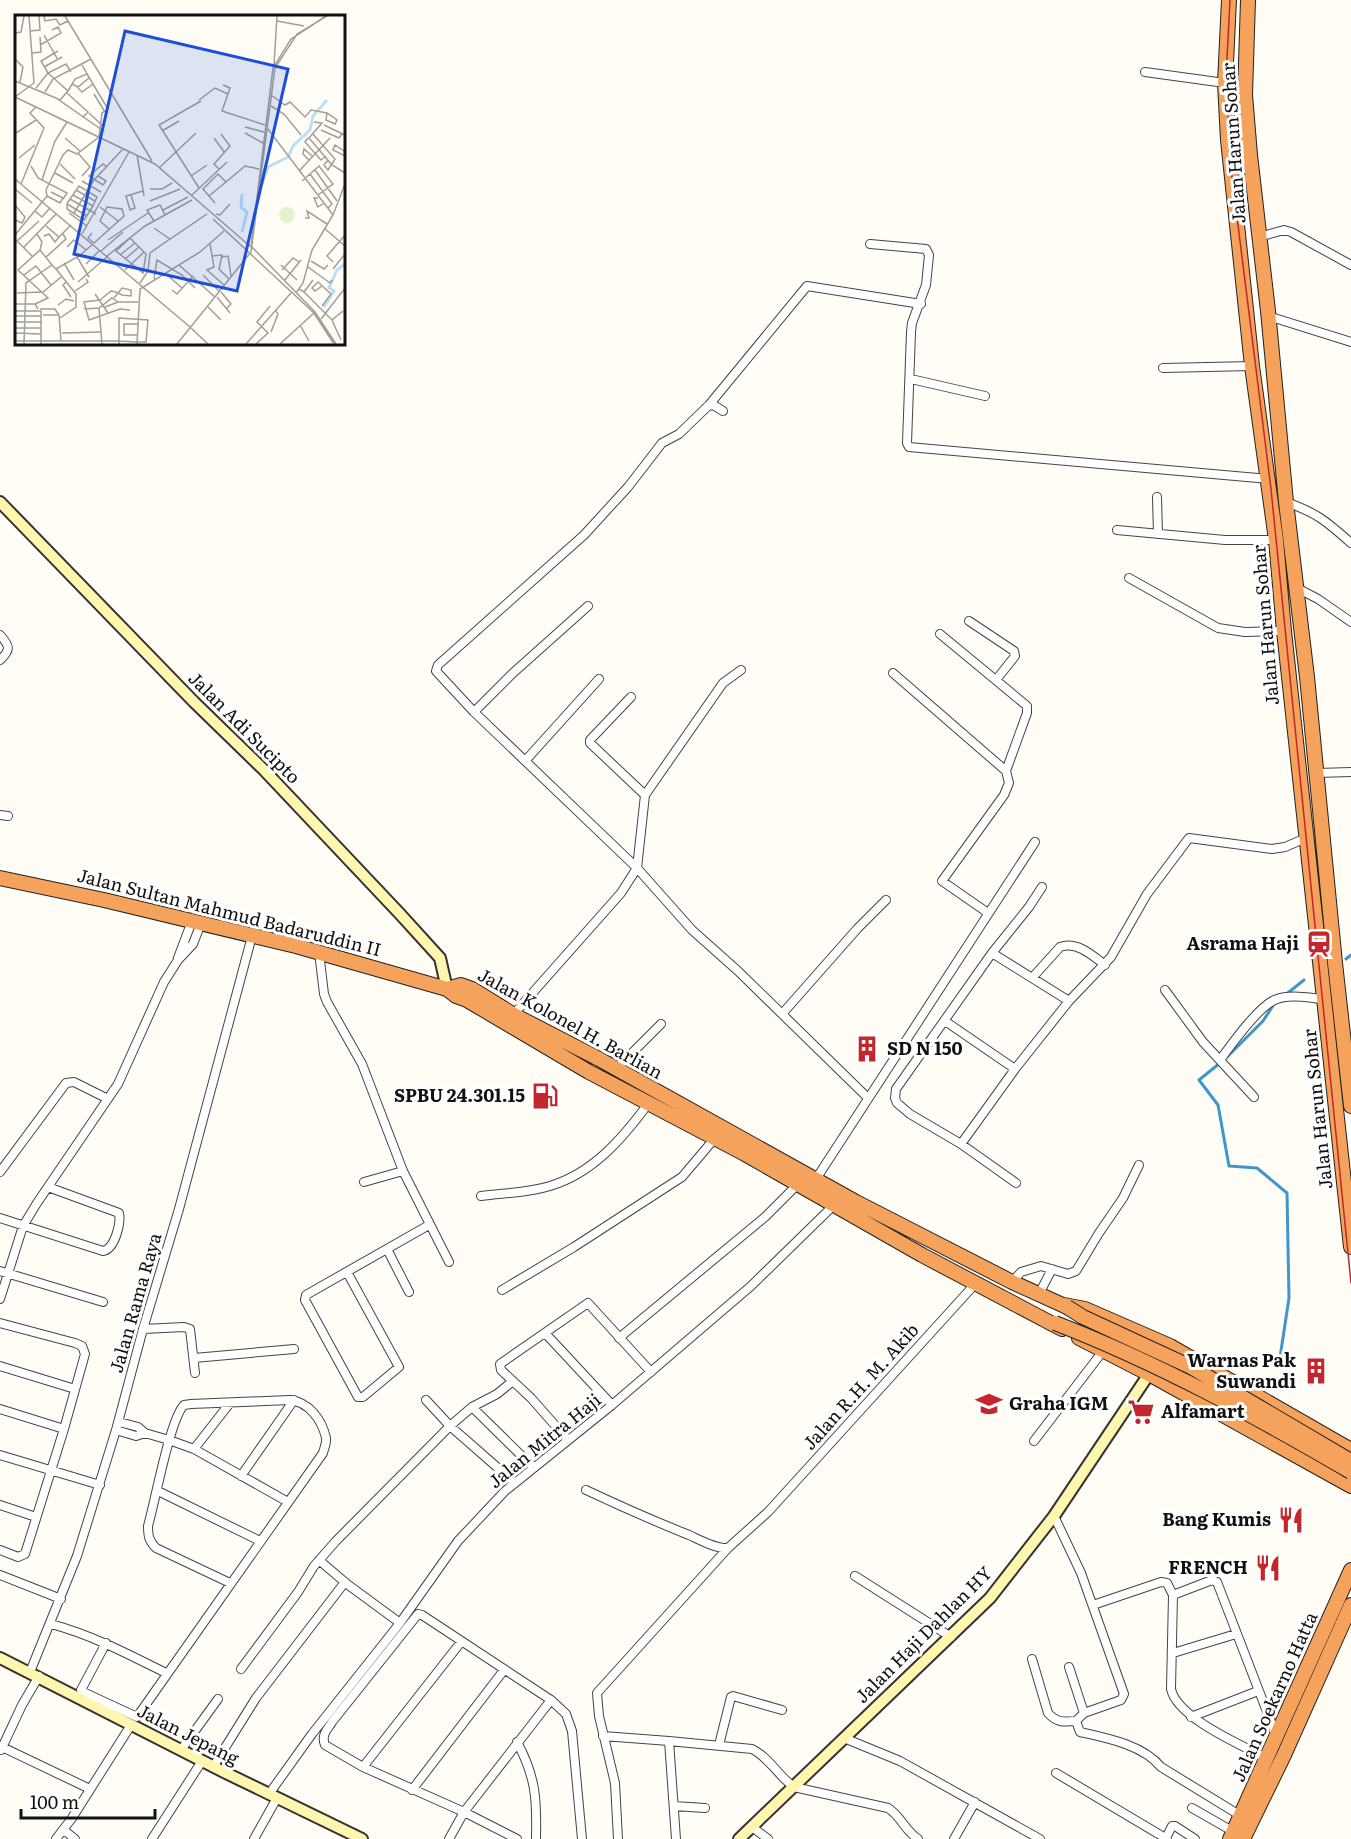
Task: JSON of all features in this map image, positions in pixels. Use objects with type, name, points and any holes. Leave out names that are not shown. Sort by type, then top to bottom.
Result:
[{"type":"highway","name":"Jalan Harun Sohar","points":[[1229,0],[1225,83],[1228,140],[1252,366],[1276,540],[1351,1247]]},
{"type":"highway","name":"Jalan Harun Sohar","points":[[1248,0],[1245,95],[1250,155],[1351,1106]]},
{"type":"highway","name":"Jalan Sultan Mahmud Badaruddin II","points":[[0,878],[319,952],[447,989]]},
{"type":"highway","name":"Jalan Kolonel H. Barlian","points":[[447,989],[461,985],[472,989],[509,1019],[648,1104],[835,1204],[922,1255],[1054,1322]]},
{"type":"highway","name":"Jalan Kolonel H. Barlian","points":[[545,1039],[616,1069],[816,1179],[1012,1282],[1066,1306]]},
{"type":"highway","points":[[1330,1057],[1345,1056]]},
{"type":"highway","points":[[1066,1306],[1085,1309],[1170,1346],[1342,1443],[1315,1465]]},
{"type":"highway","points":[[1066,1306],[1083,1317],[1191,1367],[1351,1461]]},
{"type":"highway","points":[[1054,1322],[1103,1351],[1345,1482],[1351,1498]]},
{"type":"highway","points":[[1054,1322],[1122,1350],[1192,1383],[1351,1472]]},
{"type":"highway","name":"Jalan Soekarno Hatta","points":[[1236,1837],[1241,1816],[1351,1570]]},
{"type":"highway","name":"Jalan Soekarno Hatta","points":[[1236,1837],[1284,1755],[1351,1605]]},
{"type":"street","points":[[1145,72],[1225,83]]},
{"type":"street","points":[[1259,237],[1284,231],[1292,232],[1351,265]]},
{"type":"street","points":[[870,244],[926,249],[929,255],[926,285],[921,304],[912,323],[907,443],[912,448],[1269,479]]},
{"type":"street","points":[[868,1098],[692,930],[637,868],[437,674],[438,665],[584,535],[628,487],[662,443],[679,434],[709,405],[807,286],[921,304]]},
{"type":"street","points":[[1268,316],[1351,342]]},
{"type":"street","points":[[1163,368],[1252,366]]},
{"type":"street","points":[[911,379],[985,396]]},
{"type":"street","points":[[709,405],[723,411]]},
{"type":"street","points":[[1157,497],[1158,534]]},
{"type":"street","name":"Jalan Adi Sucipto","points":[[0,502],[199,708],[264,770],[400,914],[440,958],[447,989]]},
{"type":"street","points":[[1286,502],[1314,512],[1351,543]]},
{"type":"street","points":[[1118,530],[1226,540],[1276,540]]},
{"type":"street","points":[[1129,578],[1218,628],[1245,632],[1284,631]]},
{"type":"street","points":[[1297,588],[1318,599],[1351,622]]},
{"type":"street","points":[[474,712],[513,673],[588,606]]},
{"type":"street","points":[[969,621],[1014,651],[1015,656],[996,680]]},
{"type":"street","points":[[940,634],[1028,708],[1006,771]]},
{"type":"street","points":[[0,635],[9,648],[0,660]]},
{"type":"street","points":[[509,1019],[621,894],[637,868],[645,795],[723,682],[741,670]]},
{"type":"street","points":[[893,673],[1006,771],[1009,783],[1004,795],[942,881],[988,913]]},
{"type":"street","points":[[525,761],[599,679]]},
{"type":"street","points":[[631,697],[590,740],[590,743],[645,795]]},
{"type":"street","points":[[1317,773],[1351,772]]},
{"type":"street","points":[[961,1144],[1015,1070],[1069,1002],[1105,965],[1148,894],[1189,838],[1272,849],[1285,847],[1306,838]]},
{"type":"street","points":[[816,1179],[1035,842]]},
{"type":"street","points":[[1016,1182],[961,1144],[910,1114],[897,1103],[895,1098],[896,1089],[992,953],[1042,887]]},
{"type":"street","points":[[782,1014],[857,929],[886,900]]},
{"type":"street","points":[[0,1299],[4,1272],[23,1226],[118,1084],[164,982],[178,960],[193,944],[196,922]]},
{"type":"street","name":"Jalan Rama Raya","points":[[1,1748],[34,1674],[100,1485],[179,1209],[252,936]]},
{"type":"street","points":[[1032,978],[1060,947],[1066,945],[1076,946],[1105,965]]},
{"type":"street","points":[[319,952],[324,994],[367,1074],[403,1171],[448,1262]]},
{"type":"street","points":[[992,953],[1069,1002]]},
{"type":"street","points":[[1165,990],[1203,1042],[1254,1097]]},
{"type":"street","points":[[1221,1061],[1240,1033],[1274,999],[1284,997],[1324,999]]},
{"type":"street","points":[[945,1021],[1015,1070]]},
{"type":"street","points":[[616,1069],[661,1024]]},
{"type":"street","points":[[0,1172],[66,1083],[74,1082],[108,1099]]},
{"type":"street","points":[[481,1196],[550,1186],[580,1174],[618,1142],[648,1104]]},
{"type":"street","points":[[502,1290],[682,1177],[715,1138]]},
{"type":"street","points":[[1012,1282],[1025,1270],[1041,1266],[1068,1274],[1076,1271],[1098,1233],[1123,1198],[1139,1165]]},
{"type":"street","points":[[364,1182],[403,1171]]},
{"type":"street","points":[[620,1338],[765,1217],[798,1184]]},
{"type":"street","points":[[0,1218],[103,1251],[112,1246],[120,1219],[117,1211],[48,1187]]},
{"type":"street","name":"Jalan Mitra Haji","points":[[254,1839],[273,1796],[307,1740],[400,1623],[458,1541],[514,1482],[612,1405],[752,1286],[835,1204]]},
{"type":"street","points":[[347,1272],[399,1367],[363,1397],[358,1397],[305,1300],[306,1295],[429,1225]]},
{"type":"street","points":[[387,1249],[409,1292]]},
{"type":"street","points":[[1039,1294],[1052,1269]]},
{"type":"street","points":[[4,1272],[103,1302]]},
{"type":"street","name":"Jalan R.H. M. Akib","points":[[603,1736],[597,1693],[728,1548],[768,1512],[976,1282]]},
{"type":"street","points":[[568,1440],[501,1370],[500,1364],[588,1304],[651,1372]]},
{"type":"street","points":[[0,1323],[82,1346],[85,1354],[25,1554],[18,1557],[0,1550]]},
{"type":"street","points":[[143,1329],[184,1327],[190,1329],[195,1373]]},
{"type":"street","points":[[545,1333],[612,1405]]},
{"type":"street","points":[[194,1358],[294,1349]]},
{"type":"street","points":[[1034,1441],[1103,1351]]},
{"type":"street","points":[[0,1366],[75,1389]]},
{"type":"street","name":"Jalan Haji Dahlan HY","points":[[739,1839],[990,1598],[1054,1516],[1149,1374]]},
{"type":"street","points":[[241,1670],[319,1560],[336,1541],[450,1426],[472,1407],[497,1394],[513,1381]]},
{"type":"street","points":[[241,1476],[294,1400]]},
{"type":"street","points":[[105,1643],[82,1685],[82,1692],[137,1717],[323,1453],[326,1438],[314,1412],[294,1400],[184,1405],[179,1410],[169,1440],[148,1526],[150,1541],[156,1548],[230,1583]]},
{"type":"street","points":[[426,1400],[450,1426],[514,1482]]},
{"type":"street","points":[[194,1449],[230,1403]]},
{"type":"street","points":[[472,1407],[534,1467]]},
{"type":"street","points":[[0,1409],[64,1429]]},
{"type":"street","points":[[118,1426],[138,1427],[145,1434],[194,1449],[288,1502]]},
{"type":"street","points":[[0,1455],[100,1485]]},
{"type":"street","points":[[586,1490],[634,1513],[705,1542],[728,1548]]},
{"type":"street","points":[[158,1491],[260,1541]]},
{"type":"street","points":[[0,1505],[36,1517]]},
{"type":"street","points":[[1032,1659],[1048,1713],[1054,1720],[1060,1722],[1076,1720],[1084,1713],[1121,1701],[1124,1694],[1071,1548],[1054,1516]]},
{"type":"street","points":[[319,1560],[400,1623]]},
{"type":"street","points":[[0,1575],[61,1599]]},
{"type":"street","points":[[855,1576],[951,1637]]},
{"type":"street","points":[[1173,1595],[1212,1581],[1217,1582],[1277,1737]]},
{"type":"street","points":[[213,1767],[256,1698],[345,1582]]},
{"type":"street","points":[[1093,1605],[1161,1582],[1167,1583],[1173,1595],[1171,1689],[1173,1697],[1191,1717],[1268,1760]]},
{"type":"street","points":[[516,1839],[464,1812],[363,1767],[325,1745],[322,1740],[324,1734],[415,1616],[422,1615],[551,1700],[566,1714],[572,1731],[582,1839]]},
{"type":"street","points":[[52,1621],[105,1643],[166,1673]]},
{"type":"street","points":[[1173,1653],[1236,1634]]},
{"type":"street","points":[[363,1767],[461,1642]]},
{"type":"street","name":"Jalan Jepang","points":[[0,1658],[213,1767],[362,1839]]},
{"type":"street","points":[[1069,1666],[1084,1713]]},
{"type":"street","points":[[412,1790],[504,1670]]},
{"type":"street","points":[[1191,1717],[1258,1691]]},
{"type":"street","points":[[719,1745],[730,1696],[782,1710]]},
{"type":"street","points":[[181,1750],[218,1699]]},
{"type":"street","points":[[449,1839],[464,1812],[551,1700]]},
{"type":"street","points":[[1076,1720],[1080,1732],[1128,1746],[1151,1756],[1161,1767],[1241,1816]]},
{"type":"street","points":[[56,1839],[131,1725]]},
{"type":"street","points":[[618,1839],[615,1783],[603,1736],[753,1749],[764,1755],[786,1782],[794,1787],[893,1811],[910,1834],[918,1839]]},
{"type":"street","points":[[844,1738],[900,1761],[1040,1839]]},
{"type":"street","points":[[669,1741],[676,1839]]},
{"type":"street","points":[[517,1742],[530,1765],[537,1813],[536,1839]]},
{"type":"street","points":[[1,1748],[90,1789]]},
{"type":"street","points":[[152,1839],[202,1761]]},
{"type":"street","points":[[1056,1773],[1168,1836],[1172,1826],[1175,1826],[1195,1839]]},
{"type":"street","points":[[954,1839],[975,1802]]},
{"type":"street","points":[[674,1806],[705,1808]]},
{"type":"street","points":[[1192,1808],[1236,1837]]},
{"type":"street","points":[[752,1827],[768,1839]]},
{"type":"street","points":[[64,1830],[75,1839]]},
{"type":"waterway","points":[[1346,959],[1351,955]]},
{"type":"waterway","points":[[1284,996],[1304,980]]},
{"type":"waterway","points":[[1227,1057],[1263,1021],[1276,1001]]},
{"type":"waterway","points":[[1220,1063],[1199,1080],[1218,1105],[1229,1166],[1257,1168],[1287,1193],[1289,1298],[1279,1364]]},
{"type":"tram line","points":[[1230,0],[1226,78],[1231,169],[1271,489],[1351,1283]]},
{"type":"place","name":"Asrama Haji","points":[[1319,944]]},
{"type":"place","name":"SD N 150","points":[[867,1049]]},
{"type":"place","name":"SPBU 24.301.15","points":[[545,1096]]},
{"type":"place","name":"Warnas Pak Suwandi","points":[[1316,1371]]},
{"type":"place","name":"Graha IGM","points":[[989,1404]]},
{"type":"place","name":"Alfamart","points":[[1141,1412]]},
{"type":"place","name":"Bang Kumis","points":[[1291,1520]]},
{"type":"place","name":"FRENCH","points":[[1268,1568]]}]
